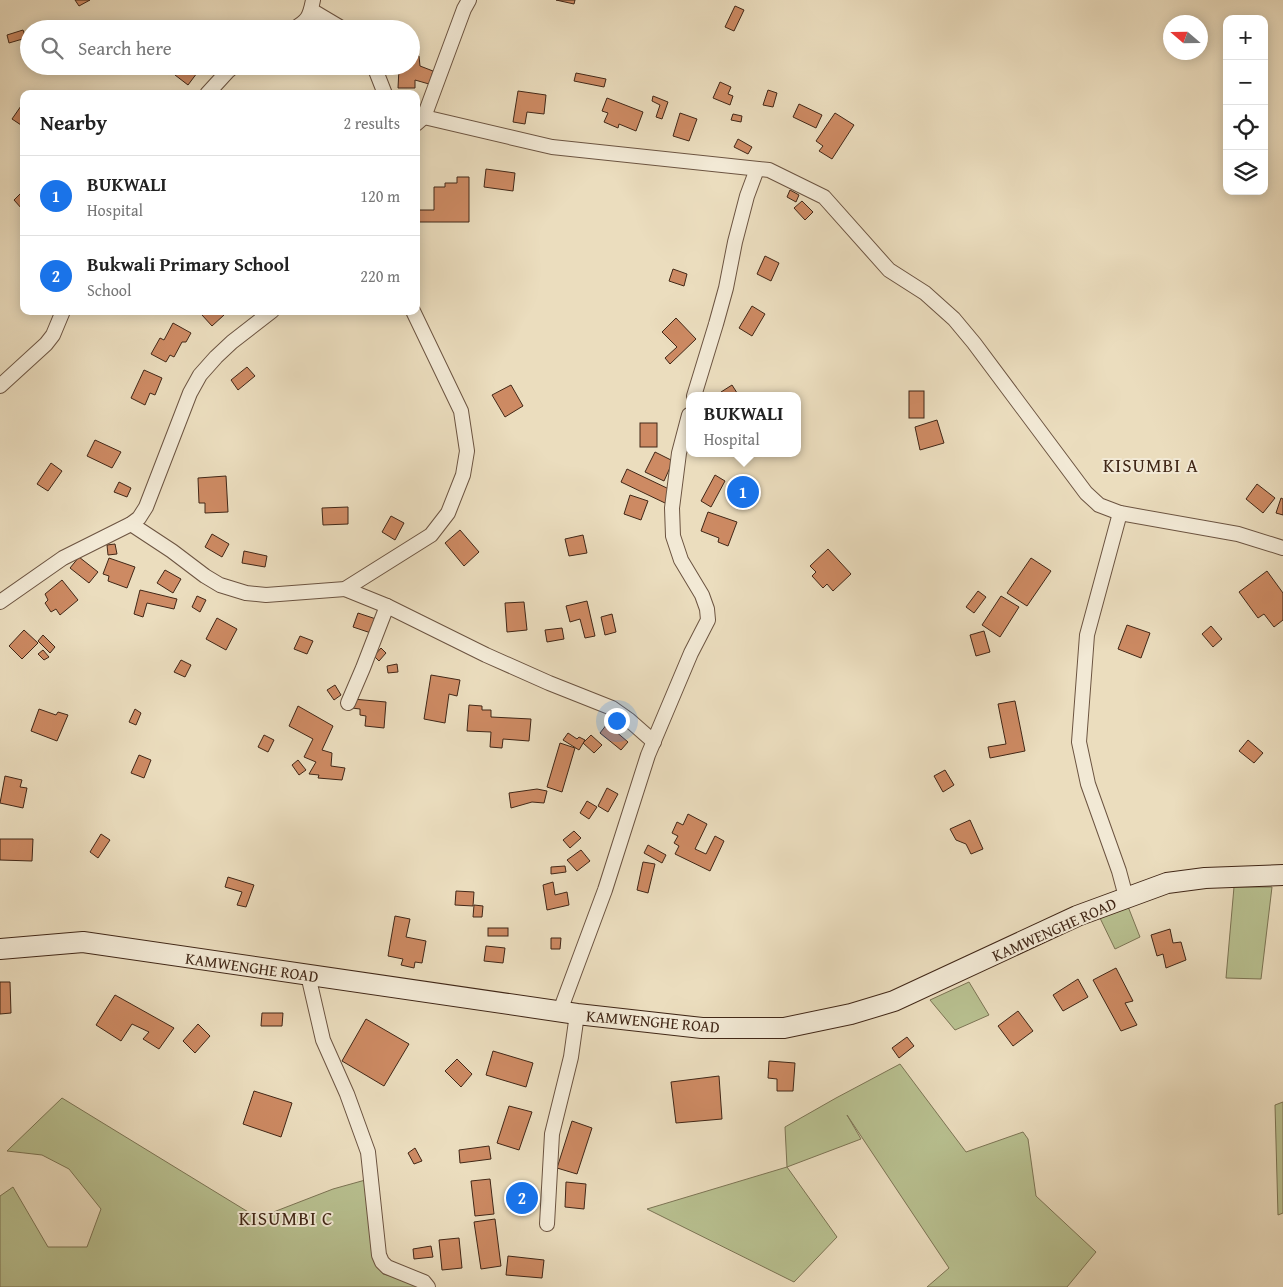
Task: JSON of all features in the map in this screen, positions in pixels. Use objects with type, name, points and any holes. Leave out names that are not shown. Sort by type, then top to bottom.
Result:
[{"type":"main road","name":"KAMWENGHE ROAD","points":[[0,949],[83,942],[569,1013],[702,1028],[784,1028],[851,1014],[894,1000],[1077,916],[1166,882],[1205,878],[1283,875]]},
{"type":"street","points":[[469,0],[420,121],[552,147],[769,170],[824,197],[889,270],[925,293],[954,319],[1086,493],[1099,505],[1120,513],[1238,534],[1283,548]]},
{"type":"street","points":[[306,20],[312,5],[331,20]]},
{"type":"street","points":[[211,90],[224,75]]},
{"type":"street","points":[[378,75],[384,90]]},
{"type":"street","points":[[695,392],[726,288],[747,196],[757,169]]},
{"type":"street","points":[[0,386],[46,344],[53,335],[61,315]]},
{"type":"street","points":[[0,602],[63,558],[131,524],[139,518],[146,507],[190,393],[200,375],[227,347],[267,315]]},
{"type":"street","points":[[131,524],[220,585],[246,594],[266,595],[345,589],[431,535],[448,513],[463,475],[467,451],[461,411],[415,315]]},
{"type":"street","points":[[546,1224],[552,1134],[571,1057],[569,1013],[605,890],[648,755],[691,653],[708,620],[707,609],[702,595],[681,560],[672,536],[672,508],[679,453],[686,426]]},
{"type":"street","points":[[1120,513],[1087,635],[1079,742],[1088,784],[1126,897]]},
{"type":"street","points":[[345,589],[387,606],[486,655],[612,708],[654,742]]},
{"type":"street","points":[[348,703],[387,606]]},
{"type":"street","points":[[308,975],[323,1040],[347,1094],[368,1152],[373,1204],[382,1262],[424,1282],[428,1287]]},
{"type":"green space","points":[[1234,887],[1272,887],[1261,979],[1226,978]]},
{"type":"green space","points":[[1127,904],[1140,937],[1115,949],[1099,916]]},
{"type":"green space","points":[[969,982],[989,1015],[955,1030],[930,1000]]},
{"type":"green space","points":[[900,1064],[966,1152],[1023,1132],[1028,1139],[1036,1196],[1096,1252],[1067,1287],[927,1287],[949,1268],[847,1115],[861,1139],[787,1167],[785,1127]]},
{"type":"green space","points":[[62,1098],[258,1218],[333,1189],[376,1177],[383,1274],[412,1281],[422,1287],[0,1287],[0,1196],[13,1187],[48,1247],[87,1247],[101,1209],[69,1169],[42,1155],[7,1151]]},
{"type":"green space","points":[[1283,1102],[1283,1213],[1278,1215],[1275,1105]]},
{"type":"green space","points":[[787,1167],[837,1237],[794,1282],[647,1209]]},
{"type":"building","points":[[75,0],[90,0],[79,6]]},
{"type":"building","points":[[556,0],[575,0],[574,4]]},
{"type":"building","points":[[735,6],[744,10],[734,31],[725,27]]},
{"type":"building","points":[[20,31],[20,40],[9,43],[7,35]]},
{"type":"building","points":[[420,66],[433,71],[429,84],[415,80],[415,88],[398,88],[399,75],[420,75]]},
{"type":"building","points":[[576,73],[606,79],[604,87],[574,81]]},
{"type":"building","points":[[175,75],[196,75],[188,85]]},
{"type":"building","points":[[720,82],[731,87],[728,94],[733,96],[730,105],[713,98]]},
{"type":"building","points":[[768,90],[777,93],[773,107],[763,105]]},
{"type":"building","points":[[518,91],[546,95],[544,114],[527,112],[525,124],[513,122]]},
{"type":"building","points":[[653,96],[668,102],[662,119],[656,117],[660,105],[652,101]]},
{"type":"building","points":[[607,98],[643,112],[636,131],[619,124],[618,128],[604,122],[608,113],[602,111]]},
{"type":"building","points":[[799,104],[822,115],[816,128],[793,117]]},
{"type":"building","points":[[20,107],[20,124],[12,119]]},
{"type":"building","points":[[680,113],[697,119],[689,141],[673,136]]},
{"type":"building","points":[[835,113],[854,125],[832,159],[819,151],[823,146],[816,141]]},
{"type":"building","points":[[733,114],[742,116],[741,122],[731,120]]},
{"type":"building","points":[[738,139],[752,147],[748,154],[734,147]]},
{"type":"building","points":[[486,169],[515,173],[513,191],[484,187]]},
{"type":"building","points":[[457,177],[469,177],[469,222],[420,222],[420,210],[434,210],[434,187],[445,187],[445,183],[457,183]]},
{"type":"building","points":[[790,190],[799,195],[796,202],[787,197]]},
{"type":"building","points":[[20,194],[20,207],[14,200]]},
{"type":"building","points":[[802,201],[813,212],[805,220],[794,208]]},
{"type":"building","points":[[765,256],[779,263],[771,281],[757,274]]},
{"type":"building","points":[[673,269],[687,274],[684,286],[669,281]]},
{"type":"building","points":[[752,306],[765,314],[752,336],[739,328]]},
{"type":"building","points":[[202,315],[224,315],[212,326]]},
{"type":"building","points":[[676,318],[696,339],[670,364],[665,358],[677,347],[662,332]]},
{"type":"building","points":[[173,323],[191,333],[186,342],[182,342],[174,357],[170,355],[166,362],[151,354],[160,338],[164,340]]},
{"type":"building","points":[[247,367],[255,376],[238,390],[231,380]]},
{"type":"building","points":[[144,370],[162,378],[155,395],[150,393],[145,405],[131,398]]},
{"type":"building","points":[[511,385],[523,406],[505,417],[492,395]]},
{"type":"building","points":[[732,385],[736,392],[721,392]]},
{"type":"building","points":[[909,391],[924,391],[924,418],[909,418]]},
{"type":"building","points":[[937,420],[944,443],[920,450],[915,427]]},
{"type":"building","points":[[640,423],[657,423],[657,447],[640,447]]},
{"type":"building","points":[[95,440],[121,452],[112,468],[87,456]]},
{"type":"building","points":[[655,452],[673,461],[664,481],[645,472]]},
{"type":"building","points":[[51,463],[62,471],[48,491],[37,484]]},
{"type":"building","points":[[627,469],[671,490],[665,503],[621,482]]},
{"type":"building","points":[[715,475],[725,481],[711,507],[701,501]]},
{"type":"building","points":[[226,476],[228,512],[205,513],[205,503],[199,503],[198,478]]},
{"type":"building","points":[[119,482],[131,488],[127,497],[114,492]]},
{"type":"building","points":[[1257,484],[1275,498],[1263,513],[1246,499]]},
{"type":"building","points":[[630,495],[648,501],[641,520],[624,514]]},
{"type":"building","points":[[1281,498],[1283,499],[1283,515],[1276,513]]},
{"type":"building","points":[[348,507],[348,524],[323,525],[322,508]]},
{"type":"building","points":[[708,512],[737,522],[728,546],[718,542],[719,538],[701,531]]},
{"type":"building","points":[[391,516],[404,523],[395,540],[382,532]]},
{"type":"building","points":[[460,530],[479,552],[464,566],[445,543]]},
{"type":"building","points":[[212,534],[229,544],[222,557],[205,547]]},
{"type":"building","points":[[583,535],[587,553],[569,556],[565,539]]},
{"type":"building","points":[[115,544],[117,554],[108,555],[107,545]]},
{"type":"building","points":[[828,549],[851,574],[833,591],[827,584],[823,588],[812,576],[816,572],[810,566]]},
{"type":"building","points":[[244,551],[267,556],[265,567],[242,563]]},
{"type":"building","points":[[79,557],[98,572],[89,583],[70,568]]},
{"type":"building","points":[[109,558],[135,567],[127,588],[108,581],[109,576],[103,574]]},
{"type":"building","points":[[1031,558],[1051,571],[1027,606],[1007,593]]},
{"type":"building","points":[[165,570],[181,579],[173,593],[157,583]]},
{"type":"building","points":[[1267,571],[1283,593],[1283,620],[1274,627],[1264,614],[1258,618],[1239,592]]},
{"type":"building","points":[[62,580],[78,600],[60,615],[56,609],[51,612],[45,603],[48,600],[45,594]]},
{"type":"building","points":[[140,590],[177,599],[174,609],[147,603],[143,617],[134,614]]},
{"type":"building","points":[[978,591],[986,597],[974,613],[966,607]]},
{"type":"building","points":[[197,596],[206,600],[200,612],[192,607]]},
{"type":"building","points":[[1001,596],[1019,607],[1000,637],[982,625]]},
{"type":"building","points":[[587,601],[595,636],[585,638],[580,619],[570,622],[566,606]]},
{"type":"building","points":[[524,602],[527,630],[507,632],[505,603]]},
{"type":"building","points":[[358,613],[376,619],[371,633],[353,627]]},
{"type":"building","points":[[612,614],[616,632],[605,635],[601,617]]},
{"type":"building","points":[[217,618],[237,629],[226,650],[206,639]]},
{"type":"building","points":[[1127,625],[1150,633],[1141,658],[1118,649]]},
{"type":"building","points":[[1211,626],[1222,639],[1213,647],[1202,634]]},
{"type":"building","points":[[562,628],[564,639],[547,642],[545,630]]},
{"type":"building","points":[[24,630],[38,643],[22,659],[9,646]]},
{"type":"building","points":[[984,631],[990,652],[976,656],[970,635]]},
{"type":"building","points":[[43,635],[55,647],[50,653],[38,641]]},
{"type":"building","points":[[300,636],[313,641],[307,654],[294,649]]},
{"type":"building","points":[[381,648],[386,653],[379,661],[374,656]]},
{"type":"building","points":[[43,650],[49,657],[44,660],[38,654]]},
{"type":"building","points":[[181,660],[191,665],[185,677],[174,672]]},
{"type":"building","points":[[397,664],[398,672],[388,673],[387,666]]},
{"type":"building","points":[[431,675],[460,680],[457,696],[449,694],[445,723],[424,719]]},
{"type":"building","points":[[335,685],[341,695],[334,700],[327,690]]},
{"type":"building","points":[[353,699],[386,702],[384,728],[365,726],[366,716],[360,715],[360,709],[352,708]]},
{"type":"building","points":[[1015,701],[1025,751],[990,758],[988,747],[1006,744],[998,704]]},
{"type":"building","points":[[469,705],[482,706],[482,710],[491,710],[491,717],[531,719],[529,741],[503,739],[502,748],[490,747],[491,732],[467,731]]},
{"type":"building","points":[[298,706],[333,726],[322,750],[332,753],[331,766],[345,768],[342,780],[318,778],[319,775],[309,774],[316,762],[304,757],[313,739],[289,726]]},
{"type":"building","points":[[39,709],[56,715],[58,712],[68,715],[57,741],[31,731]]},
{"type":"building","points":[[135,709],[141,713],[136,725],[129,722]]},
{"type":"building","points":[[607,724],[628,742],[621,750],[600,733]]},
{"type":"building","points":[[568,733],[577,739],[579,737],[585,740],[579,750],[563,740]]},
{"type":"building","points":[[264,735],[274,740],[268,752],[258,747]]},
{"type":"building","points":[[591,735],[602,745],[594,753],[583,743]]},
{"type":"building","points":[[1248,740],[1263,753],[1254,763],[1239,751]]},
{"type":"building","points":[[560,743],[575,748],[562,792],[547,787]]},
{"type":"building","points":[[139,755],[151,760],[144,778],[131,773]]},
{"type":"building","points":[[298,760],[306,770],[299,775],[292,765]]},
{"type":"building","points":[[945,770],[954,785],[943,792],[934,776]]},
{"type":"building","points":[[5,776],[22,780],[20,787],[27,788],[23,808],[0,803]]},
{"type":"building","points":[[607,788],[618,794],[608,812],[598,806]]},
{"type":"building","points":[[537,789],[547,791],[544,803],[532,802],[511,808],[509,793]]},
{"type":"building","points":[[587,801],[597,807],[589,819],[580,813]]},
{"type":"building","points":[[688,814],[707,824],[695,849],[706,854],[715,836],[724,841],[710,871],[675,854],[679,846],[674,843],[678,836],[672,833],[677,822],[683,825]]},
{"type":"building","points":[[970,820],[983,849],[971,854],[966,844],[956,840],[950,829]]},
{"type":"building","points":[[574,831],[581,838],[570,848],[563,840]]},
{"type":"building","points":[[101,834],[110,840],[98,858],[90,852]]},
{"type":"building","points":[[0,839],[33,839],[32,861],[0,860]]},
{"type":"building","points":[[648,845],[666,855],[662,863],[644,853]]},
{"type":"building","points":[[581,850],[590,861],[577,871],[567,860]]},
{"type":"building","points":[[643,862],[655,864],[648,893],[637,890]]},
{"type":"building","points":[[565,866],[566,872],[551,874],[551,867]]},
{"type":"building","points":[[228,877],[254,885],[246,907],[237,905],[242,892],[225,887]]},
{"type":"building","points":[[553,882],[555,895],[567,892],[569,905],[547,910],[543,885]]},
{"type":"building","points":[[456,891],[474,892],[473,906],[455,905]]},
{"type":"building","points":[[474,905],[483,906],[482,917],[473,917]]},
{"type":"building","points":[[395,916],[410,919],[406,937],[426,941],[422,963],[415,962],[414,968],[401,965],[403,959],[388,956]]},
{"type":"building","points":[[488,928],[508,928],[508,936],[488,936]]},
{"type":"building","points":[[1170,929],[1173,943],[1181,942],[1186,960],[1166,968],[1163,954],[1157,956],[1151,935]]},
{"type":"building","points":[[551,938],[561,938],[560,949],[551,949]]},
{"type":"building","points":[[486,946],[505,948],[503,963],[484,961]]},
{"type":"building","points":[[1116,968],[1133,1001],[1125,1003],[1137,1025],[1121,1031],[1093,980]]},
{"type":"building","points":[[1078,979],[1088,997],[1063,1011],[1053,995]]},
{"type":"building","points":[[0,982],[10,982],[11,1013],[0,1014]]},
{"type":"building","points":[[115,995],[174,1028],[159,1049],[143,1039],[149,1032],[132,1024],[121,1041],[96,1025]]},
{"type":"building","points":[[1018,1011],[1033,1031],[1013,1046],[998,1026]]},
{"type":"building","points":[[262,1013],[283,1013],[282,1026],[261,1026]]},
{"type":"building","points":[[366,1019],[409,1044],[384,1086],[342,1061]]},
{"type":"building","points":[[198,1024],[210,1036],[195,1053],[183,1041]]},
{"type":"building","points":[[907,1037],[914,1046],[899,1058],[892,1048]]},
{"type":"building","points":[[493,1051],[533,1063],[526,1087],[486,1075]]},
{"type":"building","points":[[457,1059],[472,1074],[461,1087],[445,1071]]},
{"type":"building","points":[[769,1061],[795,1063],[793,1091],[777,1091],[777,1079],[768,1078]]},
{"type":"building","points":[[719,1076],[722,1119],[676,1123],[671,1082]]},
{"type":"building","points":[[254,1091],[292,1103],[281,1137],[243,1124]]},
{"type":"building","points":[[509,1106],[532,1112],[519,1150],[497,1143]]},
{"type":"building","points":[[572,1121],[592,1128],[577,1174],[557,1168]]},
{"type":"building","points":[[489,1146],[491,1159],[460,1163],[459,1150]]},
{"type":"building","points":[[415,1148],[422,1161],[414,1164],[408,1153]]},
{"type":"building","points":[[490,1179],[494,1214],[475,1216],[471,1181]]},
{"type":"building","points":[[566,1182],[586,1184],[584,1209],[565,1207]]},
{"type":"building","points":[[495,1219],[501,1266],[481,1269],[474,1222]]},
{"type":"building","points":[[459,1238],[462,1268],[442,1270],[439,1240]]},
{"type":"building","points":[[431,1246],[433,1257],[414,1259],[413,1249]]},
{"type":"building","points":[[508,1256],[544,1260],[542,1278],[506,1275]]},
{"type":"place","name":"BUKWALI","points":[[743,492]]},
{"type":"place","name":"Bukwali Primary School","points":[[522,1198]]},
{"type":"district","name":"KISUMBI A","points":[[1151,465]]},
{"type":"district","name":"KISUMBI C","points":[[286,1218]]}]
